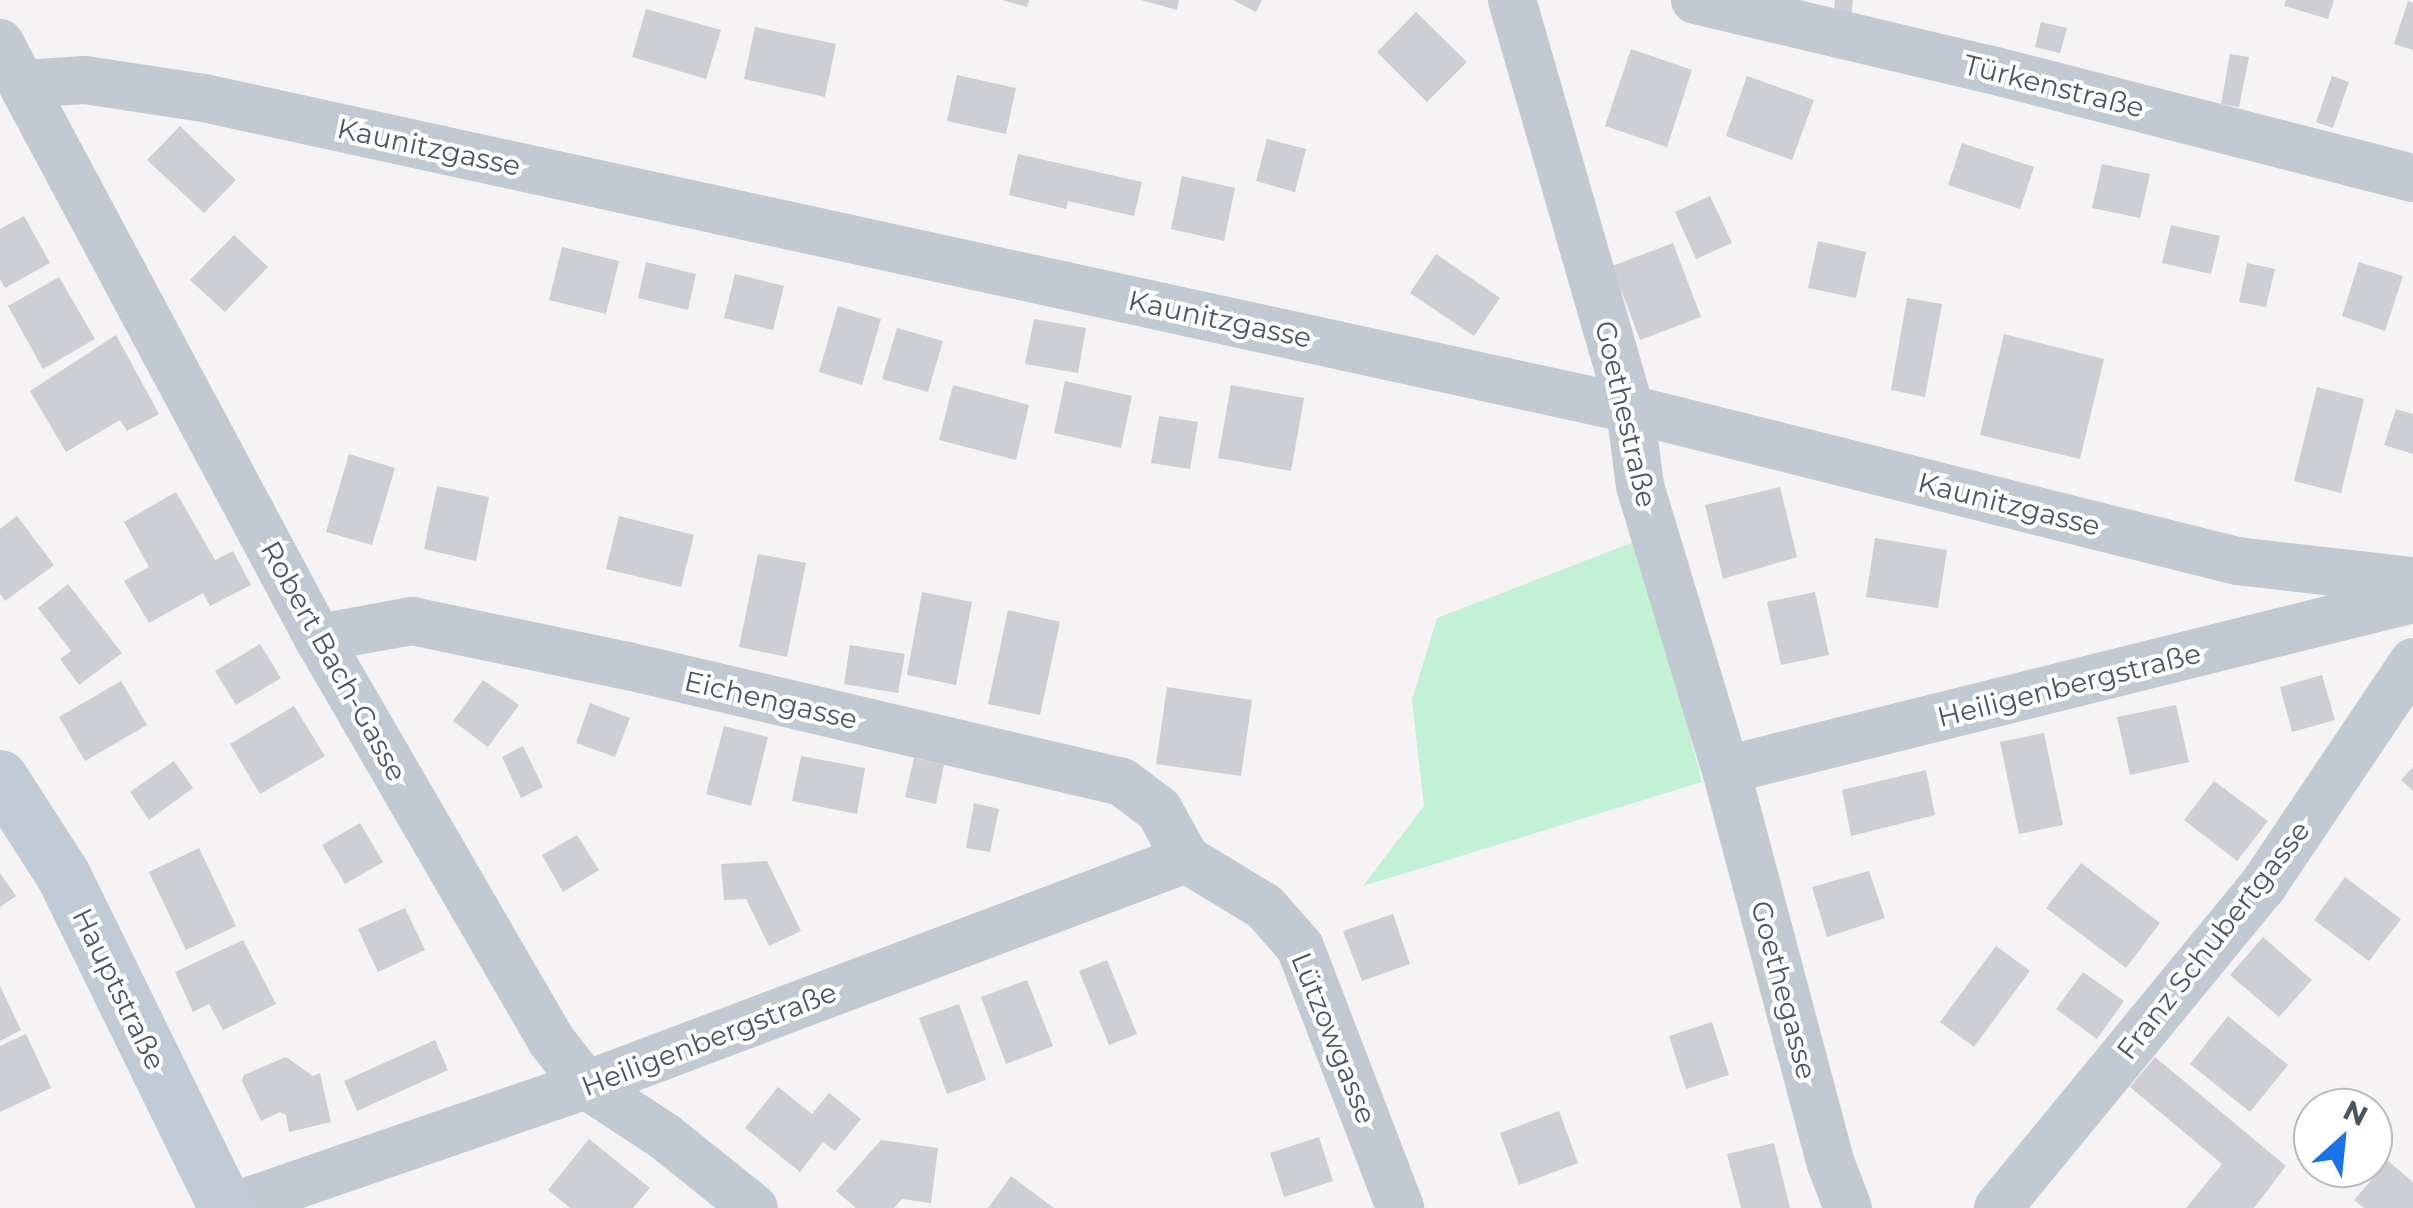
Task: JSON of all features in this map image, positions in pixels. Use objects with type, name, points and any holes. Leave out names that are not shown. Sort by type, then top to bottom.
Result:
[{"type":"main road","name":"Hauptstraße","points":[[0,777],[63,875],[227,1208]]},
{"type":"street","name":"Goethestraße","points":[[1512,0],[1630,409],[1640,486],[1726,770]]},
{"type":"street","name":"Türkenstraße","points":[[1694,0],[1988,69],[2413,178]]},
{"type":"street","name":"Robert Bach-Gasse","points":[[0,44],[318,638],[550,1040],[586,1086],[664,1136],[754,1208]]},
{"type":"street","name":"Kaunitzgasse","points":[[24,84],[84,80],[204,98],[1630,409],[2236,561],[2413,581]]},
{"type":"street","name":"Heiligenbergstraße","points":[[1726,770],[2413,600]]},
{"type":"street","name":"Eichengasse","points":[[318,638],[412,622],[628,666],[1122,782],[1159,810],[1186,859]]},
{"type":"street","name":"Franz Schubertgasse","points":[[1998,1208],[2262,886],[2413,662]]},
{"type":"street","name":"Goethegasse","points":[[1726,770],[1831,1164],[1848,1208]]},
{"type":"street","name":"Heiligenbergstraße","points":[[227,1208],[586,1086],[1186,859]]},
{"type":"street","name":"Lützowgasse","points":[[1186,859],[1264,907],[1300,947],[1400,1208]]},
{"type":"green space","points":[[1639,540],[1702,782],[1363,886],[1424,806],[1412,700],[1437,618]]},
{"type":"building","points":[[1002,0],[1029,0],[1027,7]]},
{"type":"building","points":[[1141,0],[1179,0],[1177,10]]},
{"type":"building","points":[[1233,0],[1262,0],[1256,12]]},
{"type":"building","points":[[1835,0],[1853,0],[1851,18],[1833,17]]},
{"type":"building","points":[[2286,0],[2334,0],[2328,19],[2284,6]]},
{"type":"building","points":[[2408,1],[2413,3],[2413,50],[2394,44]]},
{"type":"building","points":[[646,9],[721,30],[706,79],[632,57]]},
{"type":"building","points":[[1416,12],[1467,62],[1427,102],[1377,52]]},
{"type":"building","points":[[2041,22],[2067,28],[2060,53],[2035,47]]},
{"type":"building","points":[[755,27],[836,44],[825,97],[744,79]]},
{"type":"building","points":[[1631,49],[1692,70],[1667,147],[1605,126]]},
{"type":"building","points":[[2230,54],[2249,57],[2239,107],[2221,104]]},
{"type":"building","points":[[957,75],[1016,88],[1006,134],[947,121]]},
{"type":"building","points":[[1747,76],[1814,100],[1792,160],[1726,136]]},
{"type":"building","points":[[2332,76],[2349,82],[2333,128],[2316,122]]},
{"type":"building","points":[[180,126],[236,180],[204,213],[147,160]]},
{"type":"building","points":[[1267,139],[1306,149],[1295,192],[1256,181]]},
{"type":"building","points":[[1962,143],[2034,167],[2020,209],[1948,185]]},
{"type":"building","points":[[1018,154],[1142,182],[1134,216],[1068,201],[1066,209],[1009,195]]},
{"type":"building","points":[[2102,164],[2150,174],[2140,218],[2092,208]]},
{"type":"building","points":[[1182,176],[1235,188],[1224,241],[1171,229]]},
{"type":"building","points":[[1710,196],[1732,243],[1696,259],[1675,212]]},
{"type":"building","points":[[24,216],[50,263],[5,288],[0,279],[0,229]]},
{"type":"building","points":[[2171,225],[2220,236],[2211,274],[2162,263]]},
{"type":"building","points":[[234,235],[268,267],[225,312],[190,280]]},
{"type":"building","points":[[1818,241],[1866,252],[1856,298],[1808,288]]},
{"type":"building","points":[[1673,243],[1701,317],[1640,340],[1612,266]]},
{"type":"building","points":[[562,247],[619,261],[606,314],[549,300]]},
{"type":"building","points":[[1436,254],[1500,298],[1474,336],[1410,293]]},
{"type":"building","points":[[646,262],[696,274],[688,310],[638,298]]},
{"type":"building","points":[[2359,262],[2403,276],[2385,331],[2342,316]]},
{"type":"building","points":[[2247,263],[2275,269],[2266,307],[2239,302]]},
{"type":"building","points":[[735,274],[784,286],[773,330],[724,318]]},
{"type":"building","points":[[59,277],[95,339],[43,369],[8,306]]},
{"type":"building","points":[[1907,298],[1942,304],[1925,397],[1891,390]]},
{"type":"building","points":[[838,306],[881,319],[862,385],[819,372]]},
{"type":"building","points":[[1034,319],[1086,328],[1078,373],[1025,364]]},
{"type":"building","points":[[897,328],[943,341],[928,392],[882,379]]},
{"type":"building","points":[[2004,334],[2104,359],[2080,459],[1980,435]]},
{"type":"building","points":[[116,335],[159,414],[127,431],[120,420],[66,452],[30,391]]},
{"type":"building","points":[[1065,381],[1132,396],[1121,448],[1054,433]]},
{"type":"building","points":[[953,385],[1029,405],[1016,460],[939,440]]},
{"type":"building","points":[[1231,385],[1304,398],[1291,471],[1218,458]]},
{"type":"building","points":[[2317,387],[2364,399],[2341,493],[2294,481]]},
{"type":"building","points":[[2396,409],[2413,414],[2413,454],[2384,445]]},
{"type":"building","points":[[1159,416],[1198,422],[1190,469],[1151,463]]},
{"type":"building","points":[[349,454],[395,468],[372,545],[326,532]]},
{"type":"building","points":[[437,486],[489,497],[476,561],[424,549]]},
{"type":"building","points":[[1780,487],[1797,557],[1723,579],[1705,505]]},
{"type":"building","points":[[176,492],[215,560],[233,551],[251,585],[210,606],[203,593],[149,623],[124,581],[149,567],[124,522]]},
{"type":"building","points":[[17,516],[54,565],[5,601],[0,594],[0,529]]},
{"type":"building","points":[[619,516],[694,535],[681,587],[606,569]]},
{"type":"building","points":[[1875,538],[1947,550],[1938,608],[1866,597]]},
{"type":"building","points":[[758,554],[806,563],[787,657],[739,647]]},
{"type":"building","points":[[68,584],[122,653],[79,685],[60,659],[71,651],[38,608]]},
{"type":"building","points":[[922,592],[972,602],[956,685],[907,675]]},
{"type":"building","points":[[1815,592],[1829,655],[1781,665],[1767,602]]},
{"type":"building","points":[[1008,610],[1060,622],[1040,715],[988,704]]},
{"type":"building","points":[[260,644],[281,678],[236,705],[215,671]]},
{"type":"building","points":[[850,645],[905,654],[898,693],[844,684]]},
{"type":"building","points":[[2322,675],[2335,720],[2292,732],[2280,687]]},
{"type":"building","points":[[483,680],[519,705],[488,747],[453,721]]},
{"type":"building","points":[[121,681],[147,725],[85,761],[59,717]]},
{"type":"building","points":[[1167,687],[1252,700],[1241,776],[1156,764]]},
{"type":"building","points":[[590,703],[630,718],[615,757],[576,743]]},
{"type":"building","points":[[2176,705],[2189,762],[2130,775],[2117,717]]},
{"type":"building","points":[[294,706],[325,756],[260,794],[230,744]]},
{"type":"building","points":[[724,726],[768,737],[751,806],[706,794]]},
{"type":"building","points":[[2044,733],[2063,825],[2019,834],[2000,742]]},
{"type":"building","points":[[523,746],[543,787],[521,798],[502,757]]},
{"type":"building","points":[[801,756],[865,768],[857,814],[792,801]]},
{"type":"building","points":[[914,758],[944,765],[936,804],[905,797]]},
{"type":"building","points":[[174,761],[193,788],[149,820],[130,792]]},
{"type":"building","points":[[2413,767],[2413,791],[2401,780]]},
{"type":"building","points":[[1926,770],[1935,815],[1851,836],[1842,790]]},
{"type":"building","points":[[2214,781],[2268,821],[2237,861],[2184,820]]},
{"type":"building","points":[[974,803],[999,809],[990,852],[966,848]]},
{"type":"building","points":[[360,823],[383,862],[345,884],[322,845]]},
{"type":"building","points":[[577,835],[599,870],[563,892],[542,855]]},
{"type":"building","points":[[199,848],[236,926],[186,950],[149,872]]},
{"type":"building","points":[[767,861],[801,931],[769,946],[746,899],[724,900],[721,864]]},
{"type":"building","points":[[2081,863],[2160,923],[2126,968],[2046,908]]},
{"type":"building","points":[[1869,871],[1885,918],[1827,937],[1812,887]]},
{"type":"building","points":[[0,873],[16,896],[0,907]]},
{"type":"building","points":[[2345,877],[2401,919],[2369,961],[2314,920]]},
{"type":"building","points":[[405,908],[425,950],[378,972],[358,929]]},
{"type":"building","points":[[1393,914],[1410,964],[1362,981],[1343,931]]},
{"type":"building","points":[[2263,937],[2312,980],[2279,1017],[2230,975]]},
{"type":"building","points":[[243,940],[276,1004],[223,1030],[209,1004],[193,1012],[175,972]]},
{"type":"building","points":[[1996,946],[2030,971],[1974,1047],[1940,1022]]},
{"type":"building","points":[[1107,960],[1137,1034],[1109,1045],[1079,971]]},
{"type":"building","points":[[2083,972],[2124,1001],[2097,1039],[2056,1009]]},
{"type":"building","points":[[1027,980],[1053,1046],[1006,1064],[981,997]]},
{"type":"building","points":[[0,986],[21,1030],[0,1041]]},
{"type":"building","points":[[959,1004],[986,1080],[947,1094],[919,1018]]},
{"type":"building","points":[[2228,1016],[2288,1065],[2250,1112],[2190,1064]]},
{"type":"building","points":[[1712,1022],[1729,1075],[1686,1089],[1669,1036]]},
{"type":"building","points":[[26,1034],[51,1088],[0,1112],[0,1046]]},
{"type":"building","points":[[435,1040],[448,1070],[357,1111],[344,1081]]},
{"type":"building","points":[[286,1057],[313,1076],[320,1073],[331,1122],[289,1132],[286,1115],[280,1112],[261,1121],[242,1081],[244,1075]]},
{"type":"building","points":[[2155,1057],[2286,1166],[2254,1208],[2186,1208],[2222,1164],[2130,1087]]},
{"type":"building","points":[[778,1087],[812,1114],[829,1093],[861,1119],[835,1151],[823,1142],[800,1172],[745,1128]]},
{"type":"building","points":[[1559,1111],[1578,1163],[1519,1185],[1500,1133]]},
{"type":"building","points":[[1319,1137],[1333,1181],[1284,1197],[1270,1153]]},
{"type":"building","points":[[589,1139],[650,1188],[633,1208],[570,1208],[548,1190]]},
{"type":"building","points":[[881,1140],[938,1148],[931,1203],[902,1199],[894,1208],[856,1208],[836,1191]]},
{"type":"building","points":[[1774,1143],[1790,1208],[1741,1208],[1727,1154]]},
{"type":"building","points":[[2393,1165],[2413,1182],[2413,1208],[2364,1208],[2354,1200],[2364,1188],[2393,1188]]},
{"type":"building","points":[[1011,1176],[1054,1208],[988,1208]]}]
